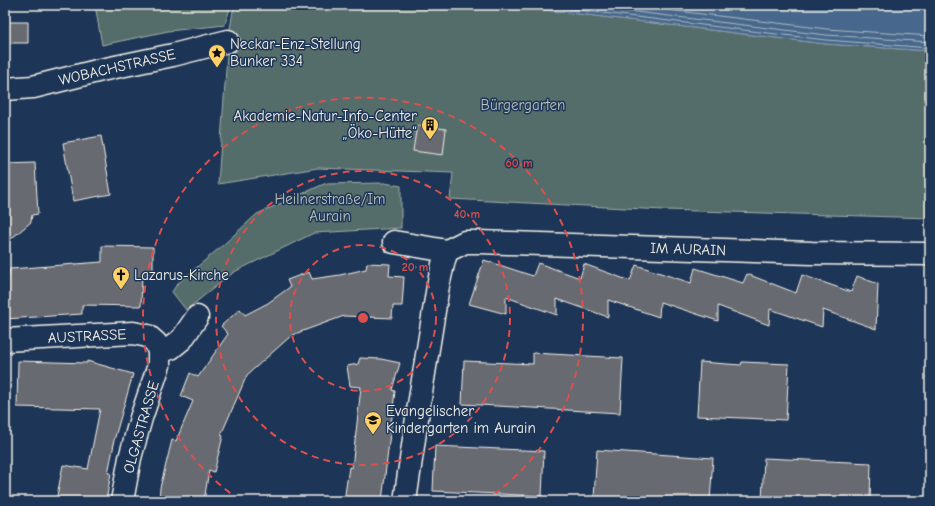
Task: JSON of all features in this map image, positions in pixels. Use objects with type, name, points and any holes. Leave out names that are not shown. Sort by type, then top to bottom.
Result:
[{"type":"street","name":"WOBACHSTRASSE","points":[[5,89],[33,87],[228,41]]},
{"type":"street","points":[[394,242],[447,251],[438,286],[405,501]]},
{"type":"street","name":"IM AURAIN","points":[[447,251],[465,242],[479,242],[812,253],[930,254]]},
{"type":"street","points":[[159,352],[171,348],[182,339],[197,318]]},
{"type":"street","name":"AUSTRASSE","points":[[5,340],[133,333],[148,336],[156,343],[159,352]]},
{"type":"street","name":"OLGASTRASSE","points":[[122,501],[130,458],[141,418],[159,365],[159,352]]},
{"type":"green space","points":[[95,5],[231,5],[225,25],[168,31],[102,45]]},
{"type":"green space","name":"Bürgergarten","points":[[234,5],[504,5],[826,44],[930,51],[930,218],[664,210],[450,199],[453,173],[318,168],[218,184],[228,41]]},
{"type":"green space","name":"Heilnerstraße/Im Aurain","points":[[385,183],[401,186],[401,228],[314,233],[234,272],[186,310],[172,292],[177,284],[257,214],[324,184]]},
{"type":"water","points":[[504,5],[930,5],[930,51],[826,44]]},
{"type":"building","points":[[5,22],[28,22],[28,43],[5,43]]},
{"type":"building","name":"Akademie-Natur-Info-Center „Öko-Hütte“","points":[[417,125],[446,129],[443,155],[413,151]]},
{"type":"building","points":[[101,136],[111,194],[73,201],[63,143]]},
{"type":"building","points":[[35,163],[38,214],[32,215],[31,222],[5,244],[5,164]]},
{"type":"building","points":[[102,246],[153,247],[153,276],[142,275],[141,306],[82,305],[82,314],[5,319],[5,297],[10,269],[102,262]]},
{"type":"building","points":[[484,260],[533,276],[538,263],[580,278],[584,264],[630,281],[636,265],[691,283],[695,268],[743,283],[747,274],[796,293],[802,275],[851,292],[857,276],[878,284],[876,329],[823,310],[822,327],[770,309],[769,325],[718,306],[718,321],[660,302],[659,317],[608,300],[608,317],[557,299],[557,315],[506,297],[506,314],[469,304]]},
{"type":"building","points":[[367,263],[390,264],[389,276],[404,277],[402,306],[393,306],[392,318],[344,316],[292,335],[247,375],[221,435],[223,436],[214,472],[209,470],[204,501],[159,501],[160,488],[172,440],[176,441],[193,401],[181,396],[190,373],[198,377],[228,334],[221,326],[240,309],[245,315],[268,303],[290,287],[287,280],[309,272],[312,279],[340,275],[366,269]]},
{"type":"building","points":[[533,353],[623,358],[620,413],[462,404],[464,361],[533,364]]},
{"type":"building","name":"Evangelischer Kindergarten im Aurain","points":[[360,358],[381,359],[400,363],[392,390],[395,391],[382,501],[344,501],[349,467],[352,468],[361,387],[350,386],[347,366],[358,364]]},
{"type":"building","points":[[18,361],[87,363],[87,361],[133,374],[113,444],[108,473],[111,473],[106,501],[56,501],[63,465],[88,469],[100,409],[17,407]]},
{"type":"building","points":[[700,362],[741,365],[742,362],[789,364],[786,420],[697,416]]},
{"type":"building","points":[[435,446],[544,451],[542,496],[433,491]]},
{"type":"building","points":[[597,450],[713,458],[710,501],[642,501],[594,498]]},
{"type":"building","points":[[764,458],[871,463],[870,501],[762,501]]},
{"type":"place","name":"Neckar-Enz-Stellung Bunker 334","points":[[217,68]]},
{"type":"place","name":"Akademie-Natur-Info-Center „Öko-Hütte“","points":[[430,140]]},
{"type":"place","name":"Lazarus-Kirche","points":[[121,290]]},
{"type":"place","name":"Evangelischer Kindergarten im Aurain","points":[[373,435]]}]
